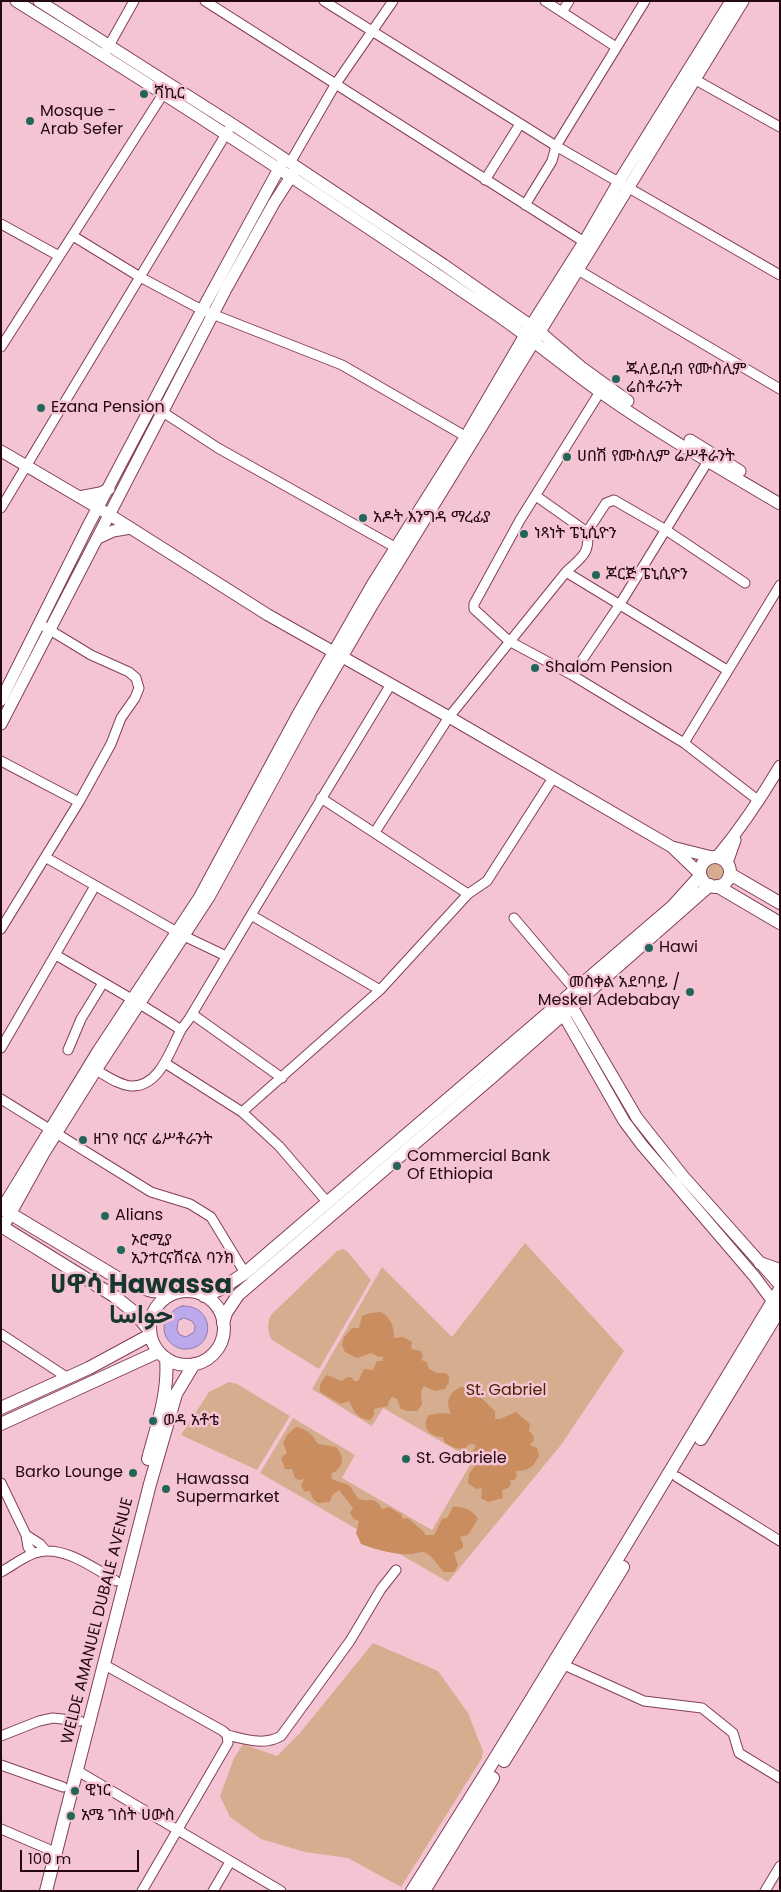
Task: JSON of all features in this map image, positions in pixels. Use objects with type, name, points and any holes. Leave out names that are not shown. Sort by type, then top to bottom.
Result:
[{"type":"main road","points":[[162,1355],[179,1364],[194,1364],[207,1359],[217,1349],[222,1336],[226,1313],[238,1295],[567,1003],[673,906],[700,875],[703,862],[722,863],[780,903]]},
{"type":"main road","points":[[204,1296],[221,1289],[245,1273],[567,1003],[714,886],[727,881],[722,863]]},
{"type":"main road","points":[[700,875],[704,882],[780,923]]},
{"type":"main road","points":[[4,1210],[126,1283],[152,1291],[190,1292],[204,1296],[217,1307],[223,1322]]},
{"type":"main road","points":[[2,1227],[114,1296],[134,1312],[150,1333],[162,1355],[167,1380],[165,1396],[63,1787],[38,1891]]},
{"type":"main road","points":[[760,1263],[780,1270]]},
{"type":"main road","points":[[424,1891],[677,1478],[777,1307],[780,1289]]},
{"type":"main road","points":[[1,1408],[68,1378],[127,1348],[150,1333],[152,1317],[158,1305],[175,1293]]},
{"type":"main road","points":[[412,1891],[777,1307]]},
{"type":"main road","points":[[127,1348],[138,1331],[138,1320],[134,1312]]},
{"type":"main road","points":[[1,1424],[162,1355]]},
{"type":"main road","name":"WELDE AMANUEL DUBALE AVENUE","points":[[46,1891],[150,1484],[176,1394],[194,1364]]},
{"type":"street","points":[[16,1],[163,94],[290,163],[400,243],[533,333],[602,388],[708,461],[780,504]]},
{"type":"street","points":[[39,1],[170,84],[278,170],[400,243]]},
{"type":"street","points":[[103,56],[134,1]]},
{"type":"street","points":[[204,1],[588,244]]},
{"type":"street","points":[[324,1],[556,146],[780,275]]},
{"type":"street","points":[[1,724],[88,526],[202,310],[278,170],[290,163],[335,85],[393,1]]},
{"type":"street","points":[[544,1],[616,47]]},
{"type":"street","points":[[562,12],[569,1]]},
{"type":"street","points":[[525,205],[552,161],[556,146],[645,1]]},
{"type":"street","points":[[2,1227],[4,1210],[53,1131],[241,842],[339,654],[374,602],[400,550],[470,439],[623,186],[731,1]]},
{"type":"street","points":[[623,186],[743,1]]},
{"type":"street","points":[[694,79],[780,127]]},
{"type":"street","points":[[1,347],[170,84]]},
{"type":"street","points":[[485,180],[520,124]]},
{"type":"street","points":[[1,508],[228,129]]},
{"type":"street","points":[[1,700],[98,538],[249,247],[290,178],[290,163]]},
{"type":"street","points":[[1,224],[59,256]]},
{"type":"street","points":[[73,236],[140,277],[202,310],[342,365],[470,439]]},
{"type":"street","points":[[533,333],[578,270],[588,244]]},
{"type":"street","points":[[578,270],[780,389]]},
{"type":"street","points":[[602,388],[504,549],[474,604],[474,610],[509,641],[572,675],[684,744],[758,801]]},
{"type":"street","points":[[602,388],[780,496]]},
{"type":"street","points":[[152,406],[218,448],[400,550]]},
{"type":"street","points":[[1,451],[110,515],[268,615],[449,717],[672,847],[722,863],[738,831],[780,766]]},
{"type":"street","points":[[572,675],[620,604],[708,461]]},
{"type":"street","points":[[82,498],[109,489]]},
{"type":"street","points":[[120,496],[121,514],[127,526]]},
{"type":"street","points":[[375,832],[449,717],[566,572],[587,551],[589,541],[587,532],[536,496]]},
{"type":"street","points":[[82,498],[88,526]]},
{"type":"street","points":[[587,532],[606,503],[612,500],[666,530],[745,583]]},
{"type":"street","points":[[98,538],[127,526]]},
{"type":"street","points":[[566,572],[727,670]]},
{"type":"street","points":[[684,744],[780,585]]},
{"type":"street","points":[[1,929],[80,802],[111,744],[124,711],[135,698],[138,683],[129,672],[92,654],[45,627]]},
{"type":"street","points":[[96,1070],[121,1084],[132,1086],[147,1080],[165,1063],[181,1030],[391,684]]},
{"type":"street","points":[[1,761],[80,802]]},
{"type":"street","points":[[242,1112],[380,990],[468,894],[487,881],[553,778]]},
{"type":"street","points":[[321,798],[468,894]]},
{"type":"street","points":[[672,847],[700,875]]},
{"type":"street","points":[[45,857],[181,934],[226,956]]},
{"type":"street","points":[[1,1048],[95,886]]},
{"type":"street","points":[[251,915],[380,990]]},
{"type":"street","points":[[514,918],[636,1118],[683,1176],[780,1285]]},
{"type":"street","points":[[56,955],[181,1030]]},
{"type":"street","points":[[68,1050],[81,1020],[104,983]]},
{"type":"street","points":[[53,1131],[96,1070],[136,1003]]},
{"type":"street","points":[[567,1003],[593,1068],[630,1129],[748,1269],[777,1307]]},
{"type":"street","points":[[192,1014],[282,1078]]},
{"type":"street","points":[[165,1063],[242,1112],[279,1146],[328,1203]]},
{"type":"street","points":[[1,1100],[151,1192],[190,1204],[207,1214],[211,1217],[245,1273]]},
{"type":"street","points":[[1,1334],[68,1378]]},
{"type":"street","points":[[677,1478],[780,1541]]},
{"type":"street","points":[[1,1484],[26,1535],[28,1547],[33,1554]]},
{"type":"street","points":[[26,1535],[40,1544],[45,1550]]},
{"type":"street","points":[[1,1572],[33,1554],[45,1550],[65,1553],[116,1581]]},
{"type":"street","points":[[227,1735],[256,1741],[272,1741],[281,1736],[350,1640],[380,1589],[396,1570]]},
{"type":"street","points":[[103,1664],[224,1730],[227,1735],[228,1743],[142,1891]]},
{"type":"street","points":[[564,1665],[644,1700],[702,1708],[733,1733],[740,1753],[780,1778]]},
{"type":"street","points":[[1,1736],[39,1721],[53,1718],[80,1721]]},
{"type":"street","points":[[1,1765],[63,1787]]},
{"type":"street","points":[[76,1770],[279,1890]]},
{"type":"street","points":[[1,1829],[48,1849]]},
{"type":"street","points":[[213,1891],[230,1862]]},
{"type":"street","points":[[765,1891],[780,1866]]},
{"type":"green space","points":[[711,862],[719,862],[724,867],[722,878],[711,880],[706,875],[706,867]]},
{"type":"green space","name":"St. Gabriel","points":[[525,1243],[624,1351],[561,1445],[448,1582],[260,1473],[293,1418],[355,1455],[342,1478],[432,1530],[473,1460],[383,1408],[372,1426],[312,1389],[382,1267],[452,1337]]},
{"type":"green space","points":[[343,1249],[347,1251],[371,1280],[319,1369],[272,1340],[268,1331],[269,1321],[271,1315],[337,1251]]},
{"type":"green space","points":[[229,1382],[237,1384],[290,1416],[257,1470],[181,1435],[209,1392]]},
{"type":"green space","points":[[373,1643],[438,1671],[468,1713],[483,1751],[482,1758],[401,1887],[348,1858],[305,1852],[261,1839],[230,1817],[220,1796],[234,1758],[243,1744],[277,1756],[300,1733]]},
{"type":"shaded area","points":[[182,1306],[193,1308],[201,1313],[206,1320],[208,1328],[206,1336],[202,1343],[194,1348],[184,1349],[177,1347],[165,1335],[164,1324],[172,1311]],"holes":[[[184,1318],[192,1321],[195,1326],[194,1332],[186,1337],[180,1335],[177,1330],[178,1321]]]},
{"type":"shaded area","points":[[381,1312],[391,1323],[394,1338],[403,1337],[412,1342],[411,1349],[421,1351],[423,1356],[421,1360],[427,1362],[429,1369],[437,1373],[446,1373],[449,1376],[449,1382],[445,1389],[435,1391],[424,1386],[421,1391],[422,1405],[417,1411],[401,1409],[397,1399],[392,1397],[388,1406],[374,1409],[374,1415],[370,1420],[359,1416],[349,1401],[341,1404],[320,1392],[320,1387],[322,1380],[327,1375],[342,1381],[347,1377],[351,1377],[354,1381],[358,1381],[364,1369],[373,1370],[377,1361],[382,1361],[383,1356],[379,1357],[371,1353],[357,1358],[345,1352],[342,1345],[344,1337],[352,1328],[359,1328],[362,1316]]},
{"type":"shaded area","points":[[460,1387],[474,1392],[483,1399],[495,1411],[495,1419],[500,1419],[516,1412],[530,1424],[529,1431],[533,1435],[534,1440],[530,1445],[537,1448],[539,1456],[530,1468],[516,1471],[517,1476],[514,1480],[510,1480],[511,1484],[508,1488],[502,1490],[503,1498],[488,1502],[481,1498],[482,1488],[476,1489],[468,1483],[469,1474],[478,1461],[471,1454],[476,1446],[473,1444],[468,1445],[465,1449],[455,1448],[445,1443],[443,1437],[430,1433],[426,1427],[426,1419],[429,1415],[451,1414],[448,1405],[450,1396]]},
{"type":"shaded area","points":[[296,1427],[309,1433],[318,1444],[336,1447],[339,1451],[342,1459],[341,1466],[331,1474],[332,1479],[348,1485],[358,1498],[373,1500],[382,1509],[389,1507],[401,1514],[403,1519],[408,1518],[426,1535],[434,1535],[442,1519],[447,1518],[453,1507],[471,1511],[478,1519],[468,1535],[460,1537],[463,1548],[454,1553],[458,1565],[454,1572],[444,1572],[424,1552],[398,1554],[361,1544],[356,1533],[359,1521],[354,1519],[350,1513],[353,1508],[339,1490],[332,1495],[330,1502],[318,1503],[313,1499],[310,1491],[305,1492],[301,1486],[304,1479],[299,1480],[295,1478],[292,1469],[285,1469],[281,1458],[287,1453],[283,1443],[287,1435]]},
{"type":"place","name":"ሻኪር","points":[[144,94]]},
{"type":"place","name":"Mosque - Arab Sefer","points":[[30,121]]},
{"type":"place","name":"ጁለይቢብ የሙስሊም ሬስቶራንት","points":[[616,379]]},
{"type":"place","name":"Ezana Pension","points":[[41,408]]},
{"type":"place","name":"ሀበሽ የሙስሊም ሬሥቶራንት","points":[[567,457]]},
{"type":"place","name":"አዶት እንግዳ ማረፊያ","points":[[363,518]]},
{"type":"place","name":"ነጻነት ፔኒሲዮን","points":[[524,534]]},
{"type":"place","name":"ጆርጅ ፔኒሲዮን","points":[[596,575]]},
{"type":"place","name":"Shalom Pension","points":[[535,668]]},
{"type":"place","name":"Hawi","points":[[649,948]]},
{"type":"place","name":"መስቀል አደባባይ / Meskel Adebabay","points":[[690,992]]},
{"type":"place","name":"ዘገየ ባርና ሬሥቶራንት","points":[[83,1140]]},
{"type":"place","name":"Commercial Bank Of Ethiopia","points":[[397,1166]]},
{"type":"place","name":"Alians","points":[[105,1216]]},
{"type":"place","name":"ኦሮሚያ ኢንተርናሽናል ባንክ","points":[[121,1250]]},
{"type":"place","name":"ወዳ አቶቴ","points":[[153,1421]]},
{"type":"place","name":"St. Gabriele","points":[[406,1459]]},
{"type":"place","name":"Barko Lounge","points":[[133,1473]]},
{"type":"place","name":"Hawassa Supermarket","points":[[166,1489]]},
{"type":"place","name":"ዊነር","points":[[75,1791]]},
{"type":"place","name":"አሜ ገስት ሀውስ","points":[[71,1816]]},
{"type":"district","name":"ሀዋሳ Hawassa حواسا","points":[[141,1301]]}]
